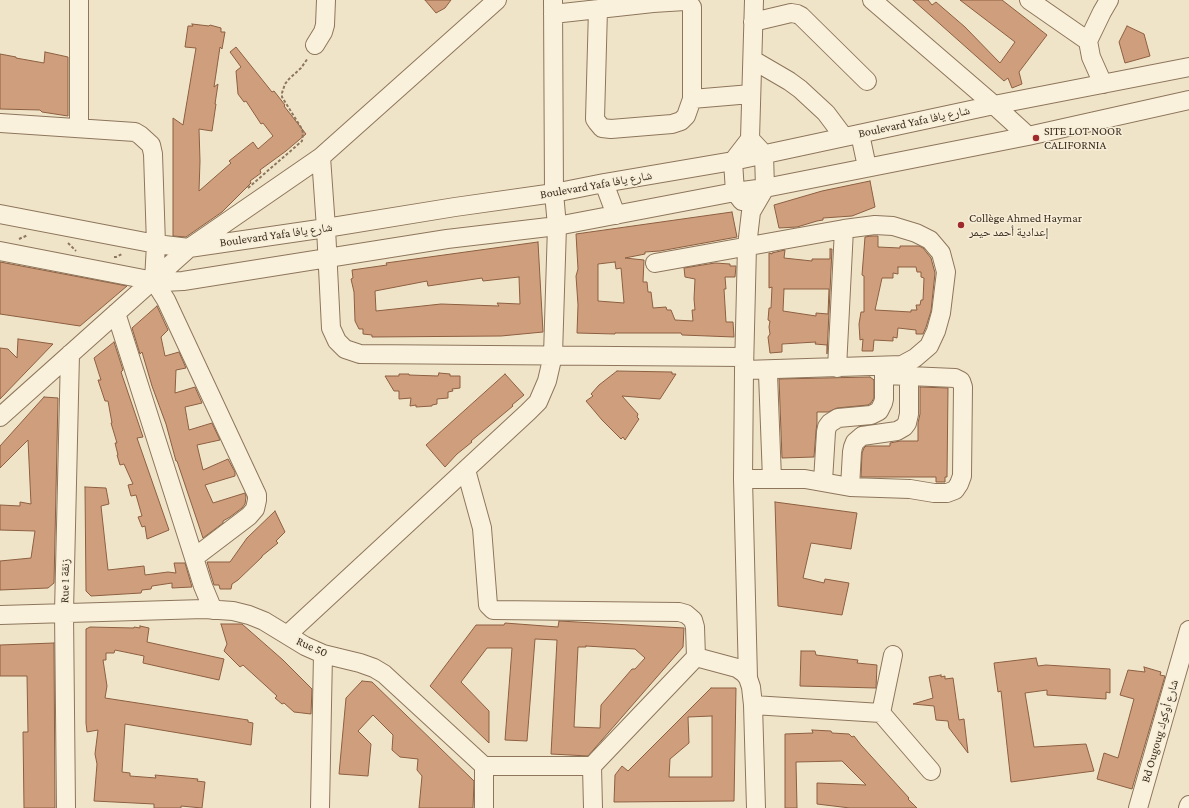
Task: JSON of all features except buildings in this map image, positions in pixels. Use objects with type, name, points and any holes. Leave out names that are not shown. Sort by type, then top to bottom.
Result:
[{"type":"street","points":[[79,0],[79,128]]},
{"type":"street","points":[[315,45],[323,32],[325,25],[326,0]]},
{"type":"street","points":[[0,417],[154,281],[189,248],[321,157],[497,0]]},
{"type":"street","points":[[751,212],[735,192],[733,161],[750,139],[754,0]]},
{"type":"street","points":[[872,0],[994,104],[1028,136]]},
{"type":"street","points":[[1028,0],[1088,41]]},
{"type":"street","points":[[1103,84],[1091,57],[1088,41],[1109,0]]},
{"type":"street","points":[[287,635],[528,412],[538,402],[547,381],[553,355],[557,226],[554,193],[553,7],[598,9],[653,2],[685,1],[690,4],[692,7],[692,99],[686,116],[681,122],[672,124],[611,129],[602,128],[597,122],[595,118],[598,9]]},
{"type":"street","points":[[753,22],[782,14],[791,13],[801,16],[867,81]]},
{"type":"street","points":[[753,60],[800,89],[852,135],[867,167]]},
{"type":"street","name":"Boulevard Yafa شارع يافا","points":[[0,214],[156,244],[189,248],[554,193],[733,161],[994,104],[1189,67]]},
{"type":"street","points":[[692,99],[751,94]]},
{"type":"street","points":[[0,251],[154,281],[183,281],[447,239],[557,226],[735,192],[766,188],[1028,136],[1189,100]]},
{"type":"street","points":[[0,123],[136,132],[151,145],[156,244],[154,281],[166,300],[257,495],[255,509],[250,516],[195,557]]},
{"type":"street","points":[[750,139],[764,154],[766,188],[751,212],[747,246],[744,367],[744,479],[748,678],[751,687],[753,705],[756,808]]},
{"type":"street","points":[[321,157],[331,328],[337,341],[345,349],[360,354],[553,355],[744,367],[838,368],[902,365],[915,358],[928,346],[936,331],[941,313],[946,272],[941,253],[930,240],[893,226],[844,229],[655,262]]},
{"type":"street","points":[[604,183],[616,214]]},
{"type":"street","points":[[439,210],[447,239]]},
{"type":"street","points":[[838,368],[844,229]]},
{"type":"street","points":[[112,317],[195,557],[208,610]]},
{"type":"street","points":[[112,317],[194,585],[208,610]]},
{"type":"street","name":"Rue 1 زنقة","points":[[66,808],[64,612],[70,354]]},
{"type":"street","points":[[744,367],[768,374],[884,375],[955,378],[961,381],[962,384],[962,476],[957,488],[952,492],[942,494],[910,489],[850,487],[823,481],[804,479],[744,479]]},
{"type":"street","points":[[768,374],[772,479]]},
{"type":"street","points":[[823,481],[827,427],[838,418],[871,415],[879,411],[884,399],[884,375]]},
{"type":"street","points":[[850,487],[852,447],[858,439],[867,435],[897,432],[907,423],[909,414],[909,376]]},
{"type":"street","points":[[466,470],[482,528],[488,605],[493,610],[679,612],[686,614],[692,620],[695,627],[696,657],[592,766],[593,808]]},
{"type":"street","name":"Rue 50","points":[[0,615],[64,612],[208,610],[233,611],[249,615],[264,621],[305,646],[323,654],[360,663],[374,668],[384,674],[484,766]]},
{"type":"street","name":"Bd Ougoug شارع أوكوك","points":[[1138,808],[1189,630]]},
{"type":"street","points":[[320,808],[323,654]]},
{"type":"street","points":[[881,713],[894,655]]},
{"type":"street","points":[[696,657],[736,668],[744,673],[748,678]]},
{"type":"street","points":[[753,705],[881,713],[931,771]]},
{"type":"street","points":[[484,808],[484,766],[592,766]]},
{"type":"path","points":[[242,193],[302,141],[302,129],[282,97],[282,93],[285,84],[301,68],[315,45]]},
{"type":"path","points":[[16,239],[21,239],[27,235],[31,236]]},
{"type":"path","points":[[64,242],[69,244],[77,252]]},
{"type":"path","points":[[108,256],[116,257],[126,252]]},
{"type":"place","name":"SITE LOT NOOR CALIFORNIA","points":[[1036,138]]},
{"type":"place","name":"Collège Ahmed Haymar إعدادية أحمد حيمر","points":[[961,225]]}]
